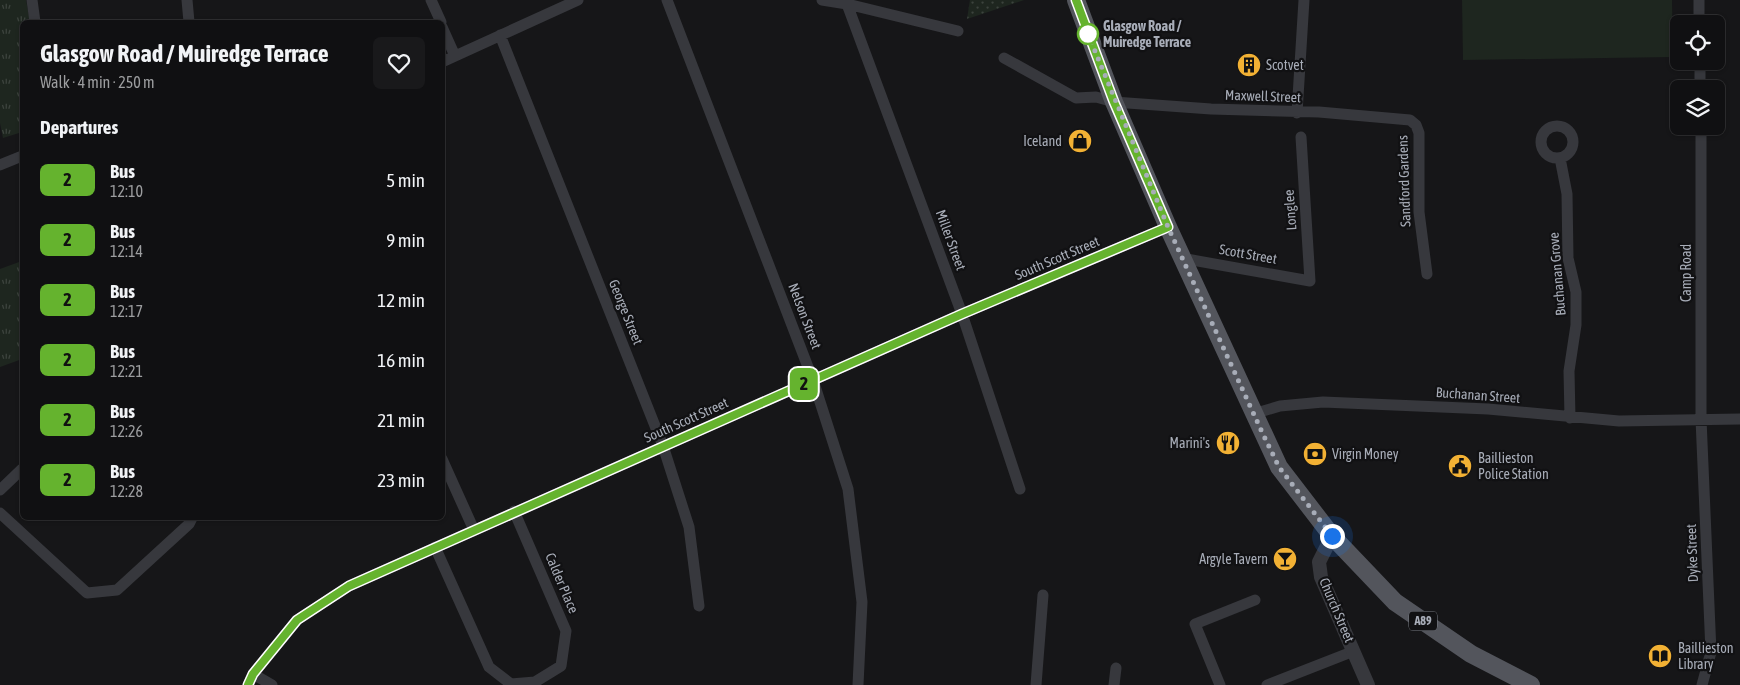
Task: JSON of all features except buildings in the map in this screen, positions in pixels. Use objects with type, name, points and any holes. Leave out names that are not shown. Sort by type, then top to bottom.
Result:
[{"type":"main road","name":"A89","points":[[1076,0],[1114,102],[1181,258],[1279,467],[1332,536],[1395,602],[1471,654],[1531,685]]},
{"type":"street","points":[[32,0],[35,20]]},
{"type":"street","points":[[187,0],[189,20]]},
{"type":"street","points":[[431,0],[440,20]]},
{"type":"street","points":[[445,61],[578,0]]},
{"type":"street","name":"Nelson Street","points":[[667,0],[813,380],[848,489],[862,602],[858,685]]},
{"type":"street","points":[[822,0],[847,4],[958,31]]},
{"type":"street","points":[[1297,113],[1304,0]]},
{"type":"street","points":[[1699,0],[1699,15]]},
{"type":"street","name":"Miller Street","points":[[847,4],[962,314],[1020,489]]},
{"type":"street","points":[[445,34],[455,56]]},
{"type":"street","name":"George Street","points":[[500,36],[663,446],[689,528],[699,606]]},
{"type":"street","name":"Maxwell Street","points":[[1004,58],[1076,98],[1096,97],[1114,102],[1297,113],[1319,112],[1410,120]]},
{"type":"street","name":"Sandford Gardens","points":[[1410,120],[1416,125],[1419,133],[1418,212],[1427,274]]},
{"type":"street","name":"Camp Road","points":[[1701,135],[1701,419]]},
{"type":"street","name":"Longlee","points":[[1301,137],[1310,281]]},
{"type":"street","points":[[0,165],[20,157]]},
{"type":"street","name":"Buchanan Grove","points":[[1560,158],[1567,194],[1568,258],[1576,292],[1576,325],[1569,371],[1570,418]]},
{"type":"street","name":"South Scott Street","points":[[248,685],[253,674],[297,620],[349,586],[962,314],[1168,227]]},
{"type":"street","name":"Scott Street","points":[[1181,258],[1310,281]]},
{"type":"street","name":"Buchanan Street","points":[[1253,414],[1280,406],[1323,402],[1488,409],[1570,418],[1618,420],[1740,419]]},
{"type":"street","name":"Dyke Street","points":[[1701,419],[1711,652],[1702,685]]},
{"type":"street","points":[[445,466],[474,530]]},
{"type":"street","points":[[0,490],[20,472]]},
{"type":"street","name":"Calder Place","points":[[435,547],[488,668],[511,684],[535,682],[561,666],[566,631],[514,512]]},
{"type":"street","points":[[0,514],[87,593],[117,590],[189,524],[191,520]]},
{"type":"street","name":"Church Street","points":[[1332,536],[1320,557],[1320,570],[1368,685]]},
{"type":"street","points":[[1036,685],[1043,595]]},
{"type":"street","points":[[1220,685],[1195,624],[1255,600]]},
{"type":"street","points":[[1268,685],[1354,652]]},
{"type":"street","points":[[1114,685],[1116,668]]},
{"type":"street","points":[[253,674],[272,685]]},
{"type":"green space","points":[[0,0],[26,0],[30,20],[20,20],[20,133],[3,138],[0,123]]},
{"type":"green space","points":[[970,0],[1024,0],[967,19]]},
{"type":"green space","points":[[1462,0],[1672,0],[1670,57],[1463,60]]},
{"type":"green space","points":[[20,262],[20,360],[0,367],[0,269]]},
{"type":"bus line","name":"2","points":[[248,685],[253,674],[297,620],[349,586],[962,314],[1168,227],[1114,102],[1076,0]]},
{"type":"place","name":"Glasgow Road / Muiredge Terrace","points":[[1088,34]]},
{"type":"place","name":"Scotvet","points":[[1249,65]]},
{"type":"place","name":"Iceland","points":[[1080,141]]},
{"type":"place","name":"Marini's","points":[[1228,443]]},
{"type":"place","name":"Virgin Money","points":[[1315,454]]},
{"type":"place","name":"Baillieston Police Station","points":[[1460,466]]},
{"type":"place","name":"Argyle Tavern","points":[[1285,559]]},
{"type":"place","name":"Baillieston Library","points":[[1660,656]]},
{"type":"route","points":[[1088,34],[1114,102],[1181,258],[1253,414],[1279,467],[1332,536]]}]
